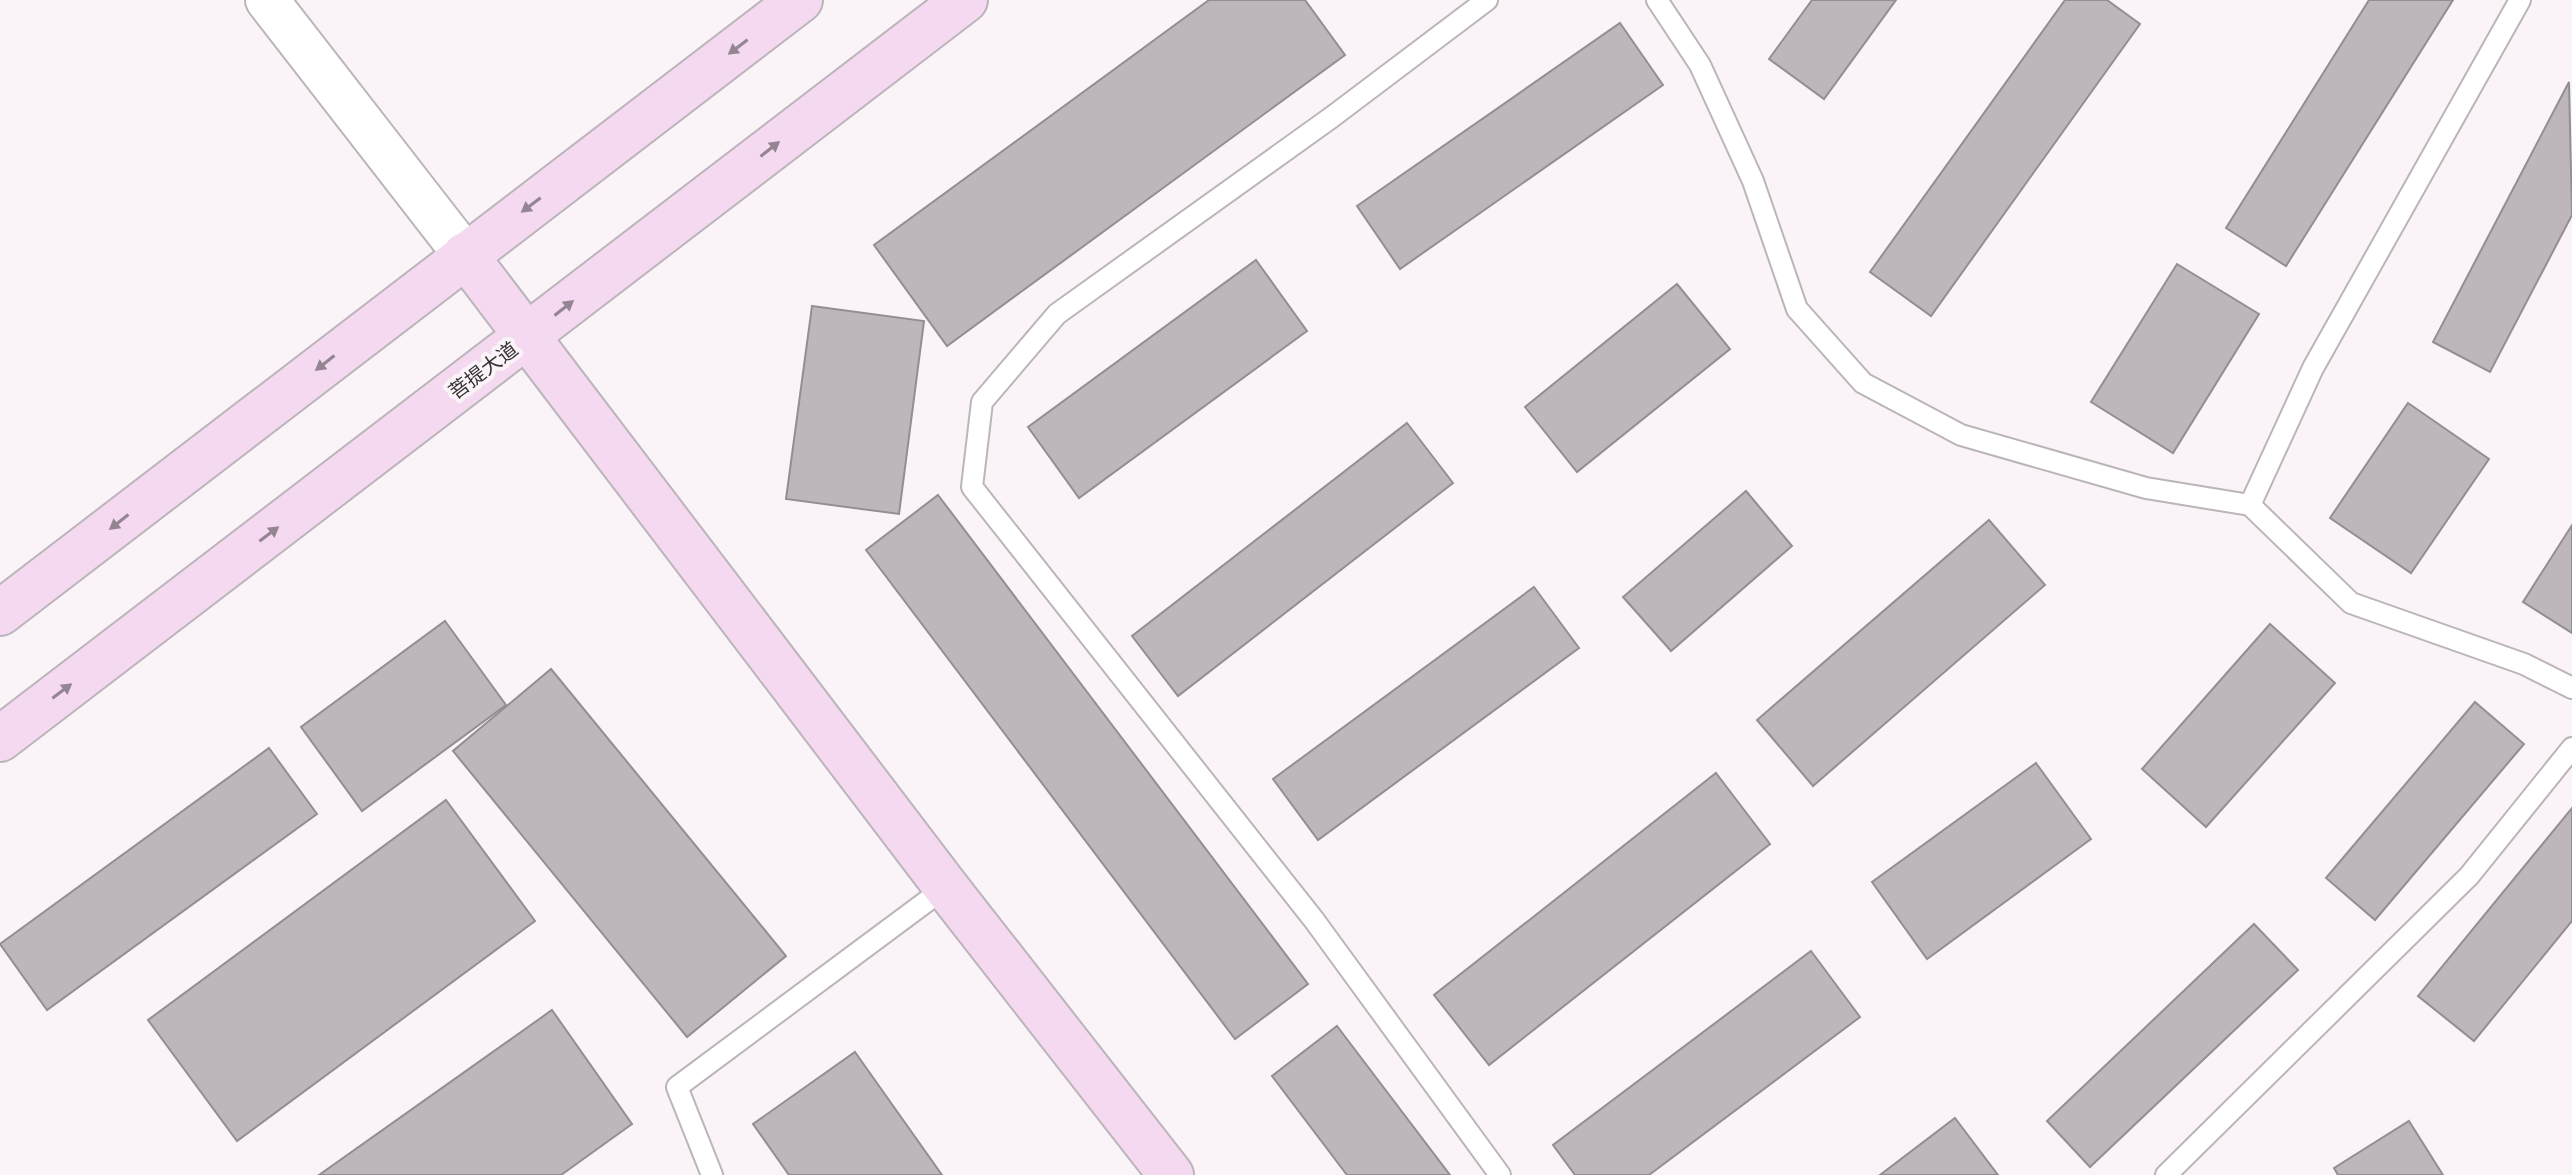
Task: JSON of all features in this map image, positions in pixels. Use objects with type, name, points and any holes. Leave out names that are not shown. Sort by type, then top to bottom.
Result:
[{"type":"main road","points":[[0,613],[800,0]]},
{"type":"main road","name":"菩提大道","points":[[0,739],[965,0]]},
{"type":"main road","points":[[465,255],[525,338],[946,887],[1171,1175]]},
{"type":"street","points":[[267,0],[465,255]]},
{"type":"lane","points":[[1487,0],[1332,117],[1057,314],[982,402],[972,487],[1314,920],[1500,1175]]},
{"type":"lane","points":[[1657,0],[1700,65],[1753,181],[1797,309],[1863,383],[1961,435],[2146,488],[2250,505],[2351,603],[2524,664],[2572,688]]},
{"type":"lane","points":[[2250,505],[2313,368],[2520,0]]},
{"type":"lane","points":[[2166,1175],[2469,876],[2572,748]]},
{"type":"lane","points":[[712,1175],[677,1087],[946,887]]},
{"type":"building","points":[[1209,0],[1305,0],[1345,55],[947,346],[874,245]]},
{"type":"building","points":[[1812,0],[1896,0],[1824,99],[1769,59]]},
{"type":"building","points":[[2065,0],[2107,0],[2140,24],[1931,316],[1870,272]]},
{"type":"building","points":[[2369,0],[2453,0],[2286,266],[2226,228]]},
{"type":"building","points":[[1620,23],[1663,85],[1400,269],[1357,206]]},
{"type":"building","points":[[2569,82],[2572,215],[2490,372],[2433,342]]},
{"type":"building","points":[[1256,260],[1307,331],[1079,498],[1028,427]]},
{"type":"building","points":[[2177,264],[2259,314],[2173,453],[2091,402]]},
{"type":"building","points":[[1677,284],[1730,349],[1577,472],[1525,407]]},
{"type":"building","points":[[812,306],[924,321],[899,514],[786,499]]},
{"type":"building","points":[[2408,403],[2489,459],[2411,573],[2330,518]]},
{"type":"building","points":[[1407,423],[1453,483],[1178,696],[1132,636]]},
{"type":"building","points":[[1746,491],[1792,546],[1671,651],[1623,597]]},
{"type":"building","points":[[938,495],[1308,984],[1235,1039],[866,550]]},
{"type":"building","points":[[1989,520],[2045,585],[1813,786],[1757,720]]},
{"type":"building","points":[[2572,525],[2572,633],[2523,602]]},
{"type":"building","points":[[1534,587],[1579,648],[1318,840],[1273,779]]},
{"type":"building","points":[[445,621],[506,705],[362,811],[301,727]]},
{"type":"building","points":[[2270,624],[2335,683],[2206,827],[2142,769]]},
{"type":"building","points":[[551,669],[786,956],[687,1037],[453,751]]},
{"type":"building","points":[[2475,702],[2524,744],[2375,920],[2326,878]]},
{"type":"building","points":[[269,748],[317,814],[47,1010],[0,944]]},
{"type":"building","points":[[2036,763],[2091,839],[1927,959],[1872,882]]},
{"type":"building","points":[[1716,773],[1770,844],[1489,1065],[1434,995]]},
{"type":"building","points":[[446,800],[535,921],[237,1141],[148,1020]]},
{"type":"building","points":[[2572,808],[2572,921],[2474,1041],[2418,996]]},
{"type":"building","points":[[2254,924],[2298,970],[2090,1167],[2047,1121]]},
{"type":"building","points":[[1811,951],[1860,1017],[1649,1175],[1575,1175],[1553,1145]]},
{"type":"building","points":[[552,1010],[632,1124],[561,1175],[319,1175]]},
{"type":"building","points":[[1337,1026],[1450,1175],[1347,1175],[1272,1076]]},
{"type":"building","points":[[855,1052],[942,1175],[789,1175],[753,1124]]},
{"type":"building","points":[[1955,1118],[1998,1175],[1880,1175]]},
{"type":"building","points":[[2409,1121],[2443,1175],[2338,1175],[2334,1168]]}]
